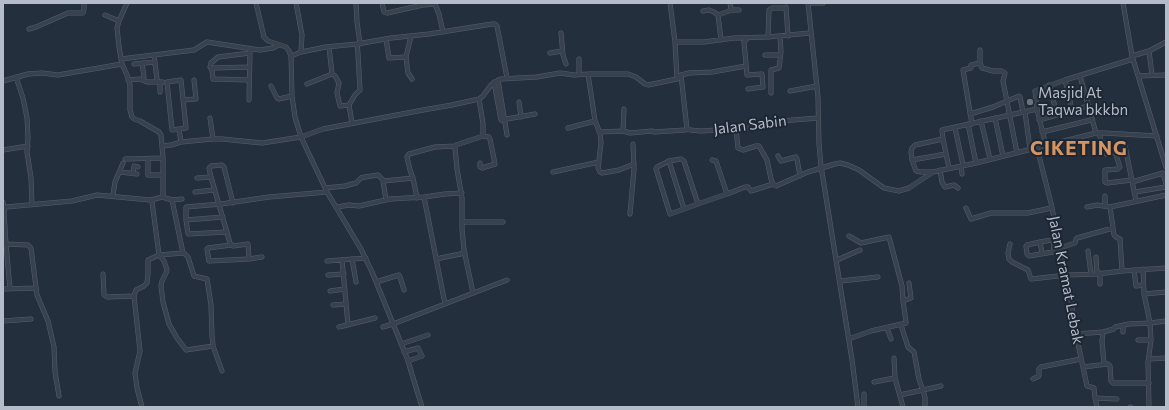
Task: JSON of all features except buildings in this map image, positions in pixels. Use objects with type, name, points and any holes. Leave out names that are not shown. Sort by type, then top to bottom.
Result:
[{"type":"street","points":[[29,29],[36,28],[68,13],[83,13],[84,3]]},
{"type":"street","points":[[128,3],[119,21],[117,34],[121,61],[130,85],[130,110],[132,117],[159,132],[161,135],[163,158],[162,197]]},
{"type":"street","points":[[256,3],[264,37],[268,41],[286,47],[291,56],[292,96],[295,117],[301,137],[326,190],[366,258],[408,361],[422,407]]},
{"type":"street","points":[[296,3],[302,35],[301,52]]},
{"type":"street","points":[[352,123],[349,105],[360,90],[356,3]]},
{"type":"street","points":[[382,3],[384,12],[387,13],[434,4],[439,14],[444,32]]},
{"type":"street","points":[[670,3],[675,42],[677,79]]},
{"type":"street","points":[[730,3],[730,10]]},
{"type":"street","points":[[823,3],[808,3],[810,33],[817,86],[819,144],[849,338],[858,407]]},
{"type":"street","points":[[1123,3],[1133,58],[1166,166]]},
{"type":"street","points":[[768,38],[769,10],[772,8],[786,7],[788,36]]},
{"type":"street","points":[[703,11],[709,10],[718,15],[721,40]]},
{"type":"street","points":[[718,15],[730,10],[739,10]]},
{"type":"street","points":[[105,15],[119,21]]},
{"type":"street","points":[[291,56],[301,52],[329,47],[495,24],[497,26],[507,78]]},
{"type":"street","points":[[561,33],[562,51],[566,62],[567,74]]},
{"type":"street","points":[[675,42],[734,38],[768,38],[810,33]]},
{"type":"street","points":[[411,36],[406,57],[408,73],[412,79]]},
{"type":"street","points":[[771,93],[771,70],[779,68],[780,37]]},
{"type":"street","points":[[748,38],[744,42],[747,75],[762,74],[764,87],[748,88]]},
{"type":"street","points":[[386,39],[389,58],[406,57]]},
{"type":"street","points":[[3,80],[34,73],[61,74],[154,55],[194,50],[207,42],[252,51]]},
{"type":"street","points":[[1046,146],[1039,120],[1035,90],[1133,58],[1166,42]]},
{"type":"street","points":[[249,80],[213,80],[212,70],[210,69],[212,63],[218,57],[273,48],[278,44]]},
{"type":"street","points":[[329,47],[332,74],[339,83],[337,93],[340,106],[349,105]]},
{"type":"street","points":[[980,50],[980,63],[983,69],[993,72],[1004,71],[1005,74],[1003,81],[1006,101],[1017,153]]},
{"type":"street","points":[[249,100],[249,67],[252,51]]},
{"type":"street","points":[[550,53],[562,51]]},
{"type":"street","points":[[1149,51],[1152,75]]},
{"type":"street","points":[[154,55],[160,81],[160,92]]},
{"type":"street","points":[[765,55],[780,55]]},
{"type":"street","points":[[579,59],[579,75]]},
{"type":"street","points":[[134,64],[155,62]]},
{"type":"street","points":[[142,63],[144,78]]},
{"type":"street","points":[[976,163],[964,70],[971,68],[971,64],[980,63]]},
{"type":"street","points":[[162,146],[181,142],[213,139],[262,143],[301,137],[323,129],[479,99],[496,81],[507,78],[531,78],[560,73],[579,75],[628,74],[636,77],[648,85],[677,79],[682,75],[689,73],[712,72],[746,66]]},
{"type":"street","points":[[212,70],[214,68],[249,67]]},
{"type":"street","points":[[307,84],[332,74]]},
{"type":"street","points":[[588,74],[595,121],[601,143],[598,168],[600,172],[602,173],[619,170],[634,164]]},
{"type":"street","points":[[1138,76],[1166,74]]},
{"type":"street","points":[[682,75],[687,129]]},
{"type":"street","points":[[1080,76],[1091,120],[1104,153],[1115,152],[1120,167],[1118,169],[1105,170],[1105,182],[1132,181],[1163,173],[1166,186],[1135,192]]},
{"type":"street","points":[[16,77],[23,98],[27,118],[27,155],[31,178],[32,204]]},
{"type":"street","points":[[128,80],[140,79],[147,82],[160,81]]},
{"type":"street","points":[[180,80],[183,100],[186,128],[172,130],[166,82],[180,80]]},
{"type":"street","points":[[183,100],[196,99],[194,80]]},
{"type":"street","points":[[1065,80],[1072,110]]},
{"type":"street","points":[[496,81],[501,120],[535,114]]},
{"type":"street","points":[[1049,85],[1057,114]]},
{"type":"street","points":[[271,86],[279,99],[292,96]]},
{"type":"street","points":[[790,91],[817,86]]},
{"type":"street","points":[[970,114],[1019,96],[1024,112],[1030,149]]},
{"type":"street","points":[[479,99],[483,124],[483,136]]},
{"type":"street","points":[[518,102],[521,117]]},
{"type":"street","points":[[1039,120],[1088,106]]},
{"type":"street","points":[[623,131],[624,109]]},
{"type":"street","points":[[949,168],[942,130],[1037,109]]},
{"type":"street","points":[[210,118],[213,139]]},
{"type":"street","name":"Jalan Sabin","points":[[599,132],[623,131],[630,133],[687,129],[701,131],[748,128],[781,120],[818,118]]},
{"type":"street","points":[[995,118],[1003,156]]},
{"type":"street","points":[[504,119],[507,135]]},
{"type":"street","points":[[1042,132],[1091,120]]},
{"type":"street","points":[[568,128],[595,121]]},
{"type":"street","points":[[982,121],[990,159]]},
{"type":"street","points":[[736,128],[738,148],[743,150],[759,146],[767,160],[771,179],[774,184]]},
{"type":"street","points":[[955,128],[962,166],[962,174]]},
{"type":"street","points":[[179,129],[181,142]]},
{"type":"street","points":[[943,139],[915,144],[911,152],[916,171],[933,172],[962,166],[1097,133],[1157,136]]},
{"type":"street","points":[[417,198],[407,157],[408,154],[435,147],[455,146],[483,136],[489,137],[494,164],[482,168],[480,167],[480,163]]},
{"type":"street","points":[[630,214],[634,144]]},
{"type":"street","points":[[3,150],[28,146]]},
{"type":"street","points":[[455,146],[457,169],[462,193],[462,222],[465,253],[473,293]]},
{"type":"street","points":[[1124,146],[1136,201]]},
{"type":"street","name":"Jalan Kramat Lebak","points":[[1037,148],[1064,268],[1067,275],[1076,334],[1087,386],[1094,388],[1097,407]]},
{"type":"street","points":[[912,160],[946,154]]},
{"type":"street","points":[[778,156],[781,161],[796,157],[800,176]]},
{"type":"street","points":[[111,195],[124,161],[163,158]]},
{"type":"street","points":[[698,204],[684,161],[681,159],[669,161],[657,167],[656,171],[670,214],[748,187],[751,191],[774,184],[776,186],[835,164],[845,164],[859,170],[884,188],[899,191],[909,188],[933,172]]},
{"type":"street","points":[[712,160],[716,161],[727,194]]},
{"type":"street","points":[[669,161],[684,209]]},
{"type":"street","points":[[148,162],[148,176],[163,175]]},
{"type":"street","points":[[553,172],[599,162]]},
{"type":"street","points":[[120,172],[135,174],[134,166],[138,167]]},
{"type":"street","points":[[231,245],[214,190],[210,167],[223,166],[233,203]]},
{"type":"street","points":[[940,170],[942,182],[945,187],[954,186],[958,188]]},
{"type":"street","points":[[226,232],[188,234],[186,207],[233,203],[326,190],[356,183],[361,178],[378,175],[382,181],[386,200]]},
{"type":"street","points":[[197,178],[211,177]]},
{"type":"street","points":[[382,181],[413,178]]},
{"type":"street","points":[[195,192],[214,190]]},
{"type":"street","points":[[337,207],[349,205],[359,206],[386,200],[462,193]]},
{"type":"street","points":[[4,210],[8,206],[72,201],[97,195],[111,195],[151,200],[162,197],[172,200],[182,199]]},
{"type":"street","points":[[1087,207],[1097,205],[1108,207],[1166,195]]},
{"type":"street","points":[[1105,196],[1115,236],[1120,239],[1122,271]]},
{"type":"street","points":[[424,197],[445,304]]},
{"type":"street","points":[[151,200],[159,255],[164,260],[167,270],[162,281],[163,302],[169,324],[186,350],[213,346]]},
{"type":"street","points":[[172,200],[183,253],[188,257],[194,276],[208,280],[213,346],[222,371]]},
{"type":"street","points":[[3,202],[4,244],[10,289]]},
{"type":"street","points":[[966,208],[971,219],[991,213],[1028,213],[1051,208]]},
{"type":"street","points":[[186,220],[222,217]]},
{"type":"street","points":[[462,222],[503,222]]},
{"type":"street","points":[[1060,248],[1075,243],[1077,238],[1113,228]]},
{"type":"street","points":[[849,236],[861,243],[889,237],[902,286],[906,323],[849,338]]},
{"type":"street","points":[[1053,240],[1053,252],[1029,256],[1027,254],[1027,245],[1058,239]]},
{"type":"street","points":[[1040,242],[1042,253]]},
{"type":"street","points":[[4,244],[28,244],[30,246],[35,288],[48,321],[54,347],[55,372],[59,396]]},
{"type":"street","points":[[249,259],[248,244],[207,249],[209,261],[249,259],[262,257]]},
{"type":"street","points":[[1010,244],[1008,253],[1009,259],[1028,270],[1031,279],[1166,268]]},
{"type":"street","points":[[837,260],[860,250]]},
{"type":"street","points":[[1088,251],[1091,274]]},
{"type":"street","points":[[142,407],[135,373],[140,351],[134,296],[136,290],[147,283],[148,260],[159,255],[183,253]]},
{"type":"street","points":[[436,259],[465,253]]},
{"type":"street","points":[[1096,257],[1100,284]]},
{"type":"street","points":[[327,261],[366,258]]},
{"type":"street","points":[[352,259],[356,282]]},
{"type":"street","points":[[342,260],[348,325]]},
{"type":"street","points":[[1143,269],[1144,294],[1150,323],[1151,340],[1149,359],[1149,407]]},
{"type":"street","points":[[1134,270],[1136,286],[1143,285]]},
{"type":"street","points":[[103,274],[104,295],[107,297],[134,296]]},
{"type":"street","points":[[328,276],[344,274]]},
{"type":"street","points":[[376,282],[398,275],[404,290]]},
{"type":"street","points":[[840,281],[878,277]]},
{"type":"street","points":[[383,327],[507,280]]},
{"type":"street","points":[[903,301],[911,298],[909,283]]},
{"type":"street","points":[[3,289],[35,288]]},
{"type":"street","points":[[330,291],[345,289]]},
{"type":"street","points":[[1144,294],[1166,292]]},
{"type":"street","points":[[333,305],[346,304]]},
{"type":"street","points":[[339,327],[375,318]]},
{"type":"street","points":[[3,321],[31,319]]},
{"type":"street","points":[[1076,334],[1103,332],[1114,329],[1115,327],[1138,323],[1166,321]]},
{"type":"street","points":[[901,325],[908,346],[914,352],[918,374],[925,398],[925,407]]},
{"type":"street","points":[[1122,326],[1123,332]]},
{"type":"street","points":[[887,328],[891,339]]},
{"type":"street","points":[[1103,332],[1102,341],[1104,364]]},
{"type":"street","points":[[401,344],[428,335]]},
{"type":"street","points":[[1138,340],[1151,340]]},
{"type":"street","points":[[404,352],[418,348],[422,356],[408,361]]},
{"type":"street","points":[[894,358],[895,378],[903,407]]},
{"type":"street","points":[[1149,359],[1166,358]]},
{"type":"street","points":[[1033,379],[1039,376],[1039,369],[1042,367],[1082,359]]},
{"type":"street","points":[[1083,367],[1104,364],[1109,365],[1113,383],[1149,383]]},
{"type":"street","points":[[874,382],[895,378]]},
{"type":"street","points":[[900,395],[941,386]]},
{"type":"street","points":[[864,394],[864,407]]},
{"type":"street","points":[[1095,398],[1117,399]]},
{"type":"place","name":"Masjid At Taqwa bkkbn","points":[[1030,102]]},
{"type":"district","name":"CIKETING","points":[[1079,149]]}]
